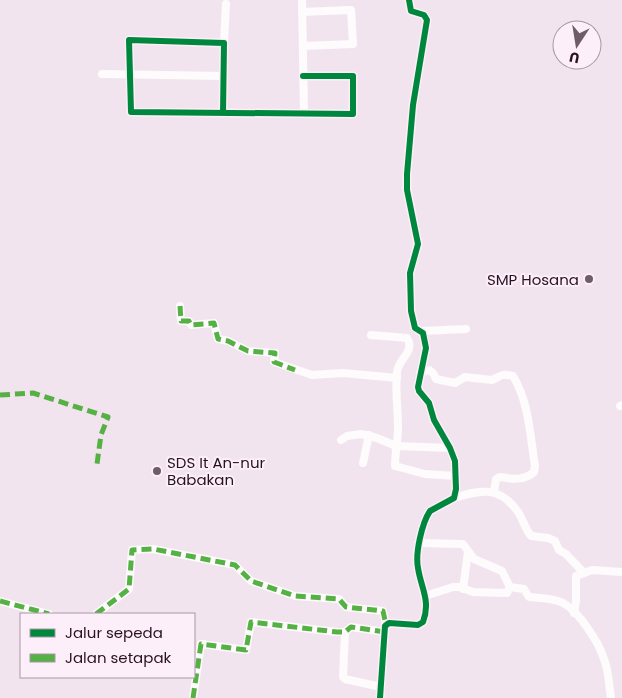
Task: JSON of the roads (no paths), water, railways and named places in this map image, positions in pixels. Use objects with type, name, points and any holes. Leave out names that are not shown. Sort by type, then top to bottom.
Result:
[{"type":"street","points":[[302,0],[304,114]]},
{"type":"street","points":[[409,0],[410,11],[426,17],[427,23],[413,105],[407,174],[407,190],[418,244],[410,273],[411,311],[415,328],[421,331],[466,329]]},
{"type":"street","points":[[224,113],[226,4]]},
{"type":"street","points":[[302,12],[351,10],[353,44],[303,46]]},
{"type":"street","points":[[224,43],[129,40],[131,112],[353,114],[354,76],[303,76]]},
{"type":"street","points":[[102,74],[224,76]]},
{"type":"street","points":[[180,306],[181,321],[189,321],[191,325],[214,324],[218,339],[228,341],[248,351],[274,354],[274,362],[304,373],[312,375],[343,373],[397,378]]},
{"type":"street","points":[[421,331],[425,338],[426,348],[418,384],[419,392],[429,403],[434,420],[455,461],[454,498]]},
{"type":"street","points":[[371,334],[407,338],[410,342],[409,350],[400,362],[397,371],[398,428],[395,466],[425,474],[456,476]]},
{"type":"street","points":[[420,373],[429,370],[433,372],[436,379],[455,383],[463,378],[492,380],[506,374],[512,376],[518,384],[529,418],[535,466],[534,472],[524,478],[500,477],[496,479],[494,492]]},
{"type":"street","points":[[341,440],[356,434],[369,435],[396,446],[450,448]]},
{"type":"street","points":[[363,463],[369,435]]},
{"type":"street","points":[[385,628],[389,622],[420,624],[423,620],[427,607],[418,568],[423,526],[430,510],[454,498],[478,491],[494,492],[513,506],[531,536],[548,538],[555,541],[559,550],[566,554],[584,573]]},
{"type":"street","points":[[420,543],[460,543],[465,545],[474,559],[502,571],[510,587],[507,594],[473,592],[453,587],[425,596]]},
{"type":"street","points":[[97,613],[129,589],[132,550],[153,550],[235,565],[251,581],[295,596],[339,599],[346,608],[383,611],[385,628],[380,698]]},
{"type":"street","points":[[463,589],[468,552]]},
{"type":"street","points":[[574,613],[576,576],[592,570],[622,572]]},
{"type":"street","points":[[510,587],[524,590],[529,596],[563,603],[574,613],[592,636],[602,653],[611,698]]},
{"type":"street","points":[[0,601],[45,613]]},
{"type":"street","points":[[193,698],[201,644],[246,650],[251,622],[344,632],[350,627],[385,628]]},
{"type":"street","points":[[344,632],[345,679],[381,687]]},
{"type":"place","name":"SMP Hosana","points":[[589,279]]},
{"type":"place","name":"SDS It An-nur Babakan","points":[[157,471]]}]
